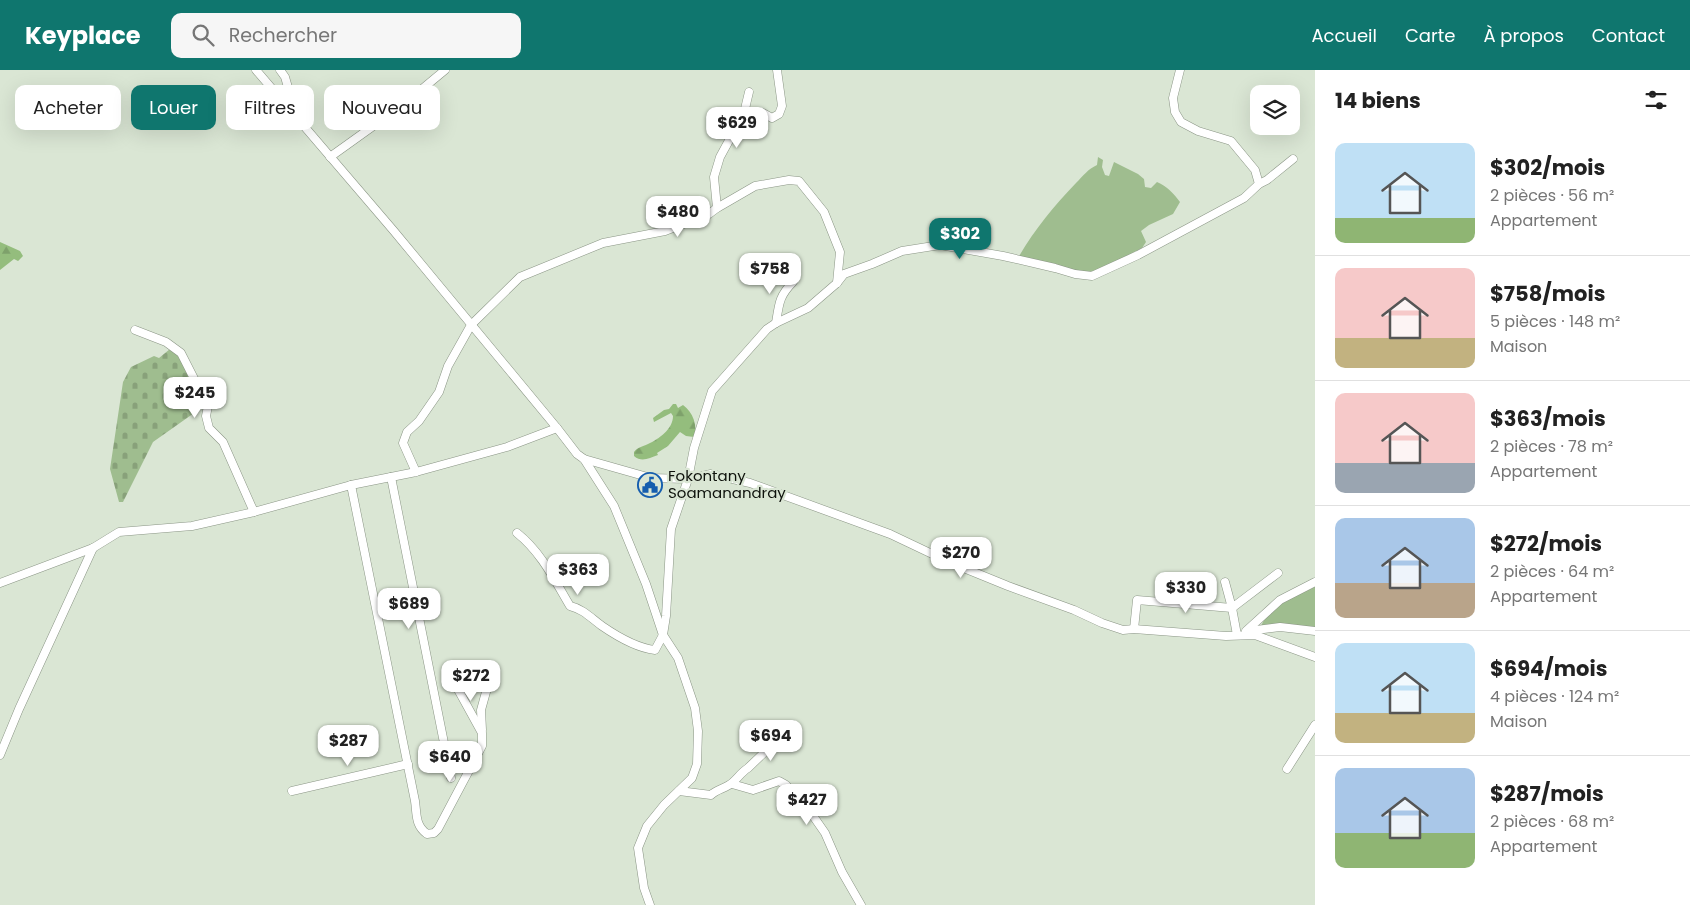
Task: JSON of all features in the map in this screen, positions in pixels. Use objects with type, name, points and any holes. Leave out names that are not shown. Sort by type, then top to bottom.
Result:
[{"type":"street","points":[[256,70],[269,85]]},
{"type":"street","points":[[280,70],[287,85]]},
{"type":"street","points":[[330,157],[404,104],[445,70]]},
{"type":"street","points":[[744,113],[763,113],[772,118],[779,114],[782,106],[777,70]]},
{"type":"street","points":[[1180,70],[1173,98],[1175,112],[1181,122],[1198,132],[1231,142],[1255,170],[1259,184]]},
{"type":"street","points":[[716,208],[714,176],[720,157],[744,113],[748,92]]},
{"type":"street","points":[[307,130],[393,230],[577,454],[584,459],[651,478],[688,478],[711,474],[750,483],[890,534],[949,562],[1123,630],[1134,629],[1226,636],[1255,635],[1315,656]]},
{"type":"street","points":[[517,533],[541,557],[570,606],[579,608],[604,627],[644,648],[655,650],[663,635],[666,616],[671,529],[688,478],[694,448],[712,391],[767,329],[808,308],[837,283],[844,274],[902,250],[940,245],[1092,276],[1138,255],[1244,198],[1259,184],[1267,180],[1293,159]]},
{"type":"street","points":[[416,472],[403,443],[407,432],[419,421],[439,392],[448,366],[471,325],[520,278],[603,242],[665,231],[709,214],[755,186],[789,180],[799,181],[824,212],[840,252],[837,283]]},
{"type":"street","points":[[776,323],[779,302],[783,292],[793,282]]},
{"type":"street","points":[[136,330],[166,342],[181,352],[208,406],[206,416],[209,428],[223,442],[254,512]]},
{"type":"street","points":[[0,583],[94,548],[119,532],[192,526],[254,512],[352,486],[416,472],[507,447],[557,428]]},
{"type":"street","points":[[584,459],[614,506],[646,584],[663,635],[678,658],[693,701],[698,732],[697,764],[692,778],[664,805],[647,826],[638,848],[644,888],[650,905]]},
{"type":"street","points":[[391,477],[451,778]]},
{"type":"street","points":[[352,486],[420,830],[427,834],[434,833],[438,829],[482,746],[481,710],[491,674]]},
{"type":"street","points":[[0,756],[19,709],[94,548]]},
{"type":"street","points":[[1134,629],[1137,600],[1232,608],[1278,573]]},
{"type":"street","points":[[1225,582],[1237,635]]},
{"type":"street","points":[[1246,631],[1280,600],[1315,582]]},
{"type":"street","points":[[1237,635],[1246,631],[1280,627],[1315,632]]},
{"type":"street","points":[[456,684],[482,733]]},
{"type":"street","points":[[679,791],[711,795],[732,784],[740,773],[748,768],[793,725]]},
{"type":"street","points":[[1287,769],[1315,725]]},
{"type":"street","points":[[292,791],[408,764]]},
{"type":"street","points":[[732,784],[753,790],[779,781],[786,784],[809,810],[825,833],[842,872],[861,905]]},
{"type":"green space","points":[[1098,157],[1103,160],[1102,167],[1105,175],[1109,176],[1114,162],[1138,174],[1144,179],[1145,187],[1151,188],[1157,182],[1167,188],[1180,202],[1173,214],[1149,225],[1141,231],[1146,242],[1142,248],[1094,273],[1070,271],[1018,258],[1052,209],[1086,173],[1097,165]]},
{"type":"green space","points":[[0,242],[20,251],[23,256],[18,261],[14,259],[0,270]]},
{"type":"green space","points":[[170,349],[178,354],[204,406],[153,442],[123,502],[119,502],[110,469],[123,382],[131,367],[154,356],[159,358]]},
{"type":"green space","points":[[673,404],[676,404],[678,408],[683,405],[692,415],[695,424],[694,437],[686,436],[680,432],[668,446],[657,453],[658,455],[643,460],[634,456],[634,452],[637,449],[657,439],[671,425],[673,416],[671,413],[654,422],[653,418],[664,410],[669,409]]},
{"type":"green space","points":[[1315,586],[1315,630],[1261,626],[1277,607]]},
{"type":"place","name":"Fokontany Soamanandray","points":[[650,485]]}]
